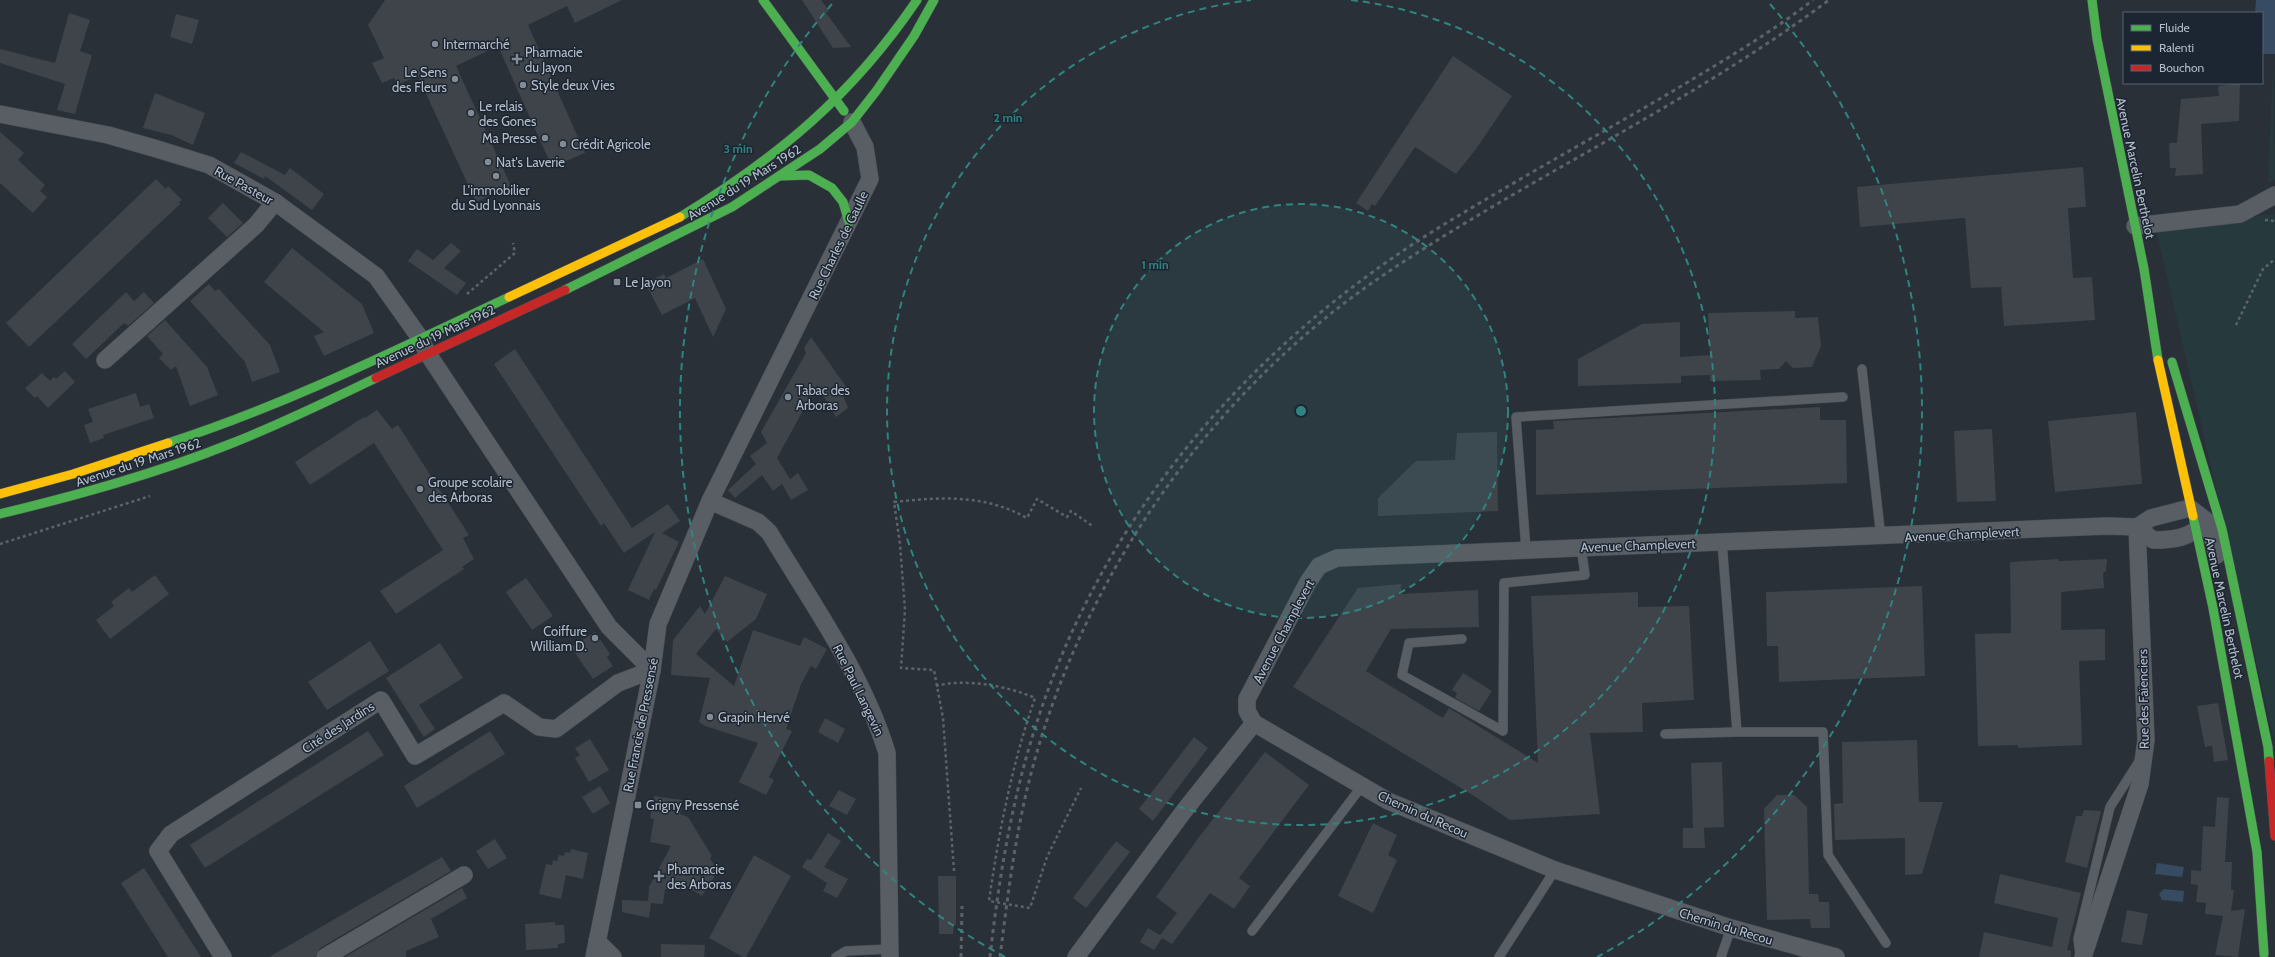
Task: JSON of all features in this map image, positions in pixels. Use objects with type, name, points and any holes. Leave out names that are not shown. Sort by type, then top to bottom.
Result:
[{"type":"main road","name":"Rue Charles de Gaulle","points":[[763,0],[852,122]]},
{"type":"main road","name":"Avenue du 19 Mars 1962","points":[[0,494],[73,474],[222,426],[420,338],[678,218],[704,203],[756,168],[805,130],[837,100],[896,34],[917,0]]},
{"type":"main road","name":"Avenue du 19 Mars 1962","points":[[0,514],[69,498],[209,453],[428,354],[685,234],[732,207],[780,176],[820,149],[852,122],[877,90],[914,36],[934,0]]},
{"type":"main road","name":"Avenue Marcelin Berthelot","points":[[2092,0],[2097,39],[2144,269],[2154,342],[2190,508]]},
{"type":"main road","points":[[780,176],[809,175],[832,188],[843,202],[849,222]]},
{"type":"main road","name":"Avenue Marcelin Berthelot","points":[[2144,269],[2164,337]]},
{"type":"main road","name":"Avenue Marcelin Berthelot","points":[[2169,352],[2216,507],[2224,605],[2257,852],[2264,956]]},
{"type":"main road","points":[[2260,712],[2268,747],[2275,836]]},
{"type":"main road","name":"Avenue Marcelin Berthelot","points":[[2264,956],[2272,926]]},
{"type":"street","name":"Rue Pasteur","points":[[0,114],[108,136],[158,149],[209,165],[275,202],[376,276],[420,338],[428,354],[609,627],[652,670]]},
{"type":"street","name":"Rue Charles de Gaulle","points":[[710,500],[870,179],[865,147],[852,122]]},
{"type":"street","points":[[2135,226],[2240,214],[2275,195]]},
{"type":"street","points":[[105,360],[256,225],[275,202]]},
{"type":"street","name":"Rue Francis de Pressensé","points":[[595,949],[652,670],[658,624],[710,500]]},
{"type":"street","name":"Rue Paul Langevin","points":[[710,500],[758,522],[769,532],[838,646],[878,724],[887,753],[890,953]]},
{"type":"street","points":[[2216,507],[2202,527],[2185,538],[2153,540],[2137,527],[2150,518],[2190,508],[2202,527],[2214,541],[2224,605],[2252,700],[2260,712]]},
{"type":"street","name":"Avenue Champlevert","points":[[1254,723],[1247,711],[1247,699],[1308,582],[1319,566],[1338,558],[1581,547],[1881,538],[2107,526],[2137,527]]},
{"type":"street","name":"Rue des Faïenciers","points":[[2082,957],[2140,784],[2146,740],[2137,527]]},
{"type":"street","name":"Cité des Jardins","points":[[223,957],[158,851],[171,834],[381,700],[415,756],[504,703],[539,727],[556,729],[618,683],[652,670]]},
{"type":"street","points":[[1076,957],[1184,810],[1254,723]]},
{"type":"street","name":"Chemin du Recou","points":[[1254,723],[1388,801],[1555,870],[1731,928],[1836,957]]},
{"type":"street","points":[[325,957],[464,875]]},
{"type":"street","points":[[595,949],[613,957]]},
{"type":"lane","points":[[1862,370],[1881,538]]},
{"type":"lane","points":[[1526,550],[1516,417],[1843,397]]},
{"type":"lane","points":[[1722,542],[1737,732]]},
{"type":"lane","points":[[1462,639],[1409,643],[1402,675],[1503,731],[1504,583],[1585,575],[1581,547]]},
{"type":"lane","points":[[1665,734],[1823,732],[1828,855],[1886,943]]},
{"type":"lane","points":[[1252,931],[1362,786]]},
{"type":"lane","points":[[1499,957],[1555,870]]},
{"type":"lane","points":[[1721,957],[1731,928]]},
{"type":"lane","points":[[836,957],[846,951],[890,953]]},
{"type":"path","points":[[464,296],[515,253],[513,243]]},
{"type":"path","points":[[2236,325],[2263,269],[2275,259]]},
{"type":"path","points":[[0,544],[150,496]]},
{"type":"path","points":[[954,870],[943,718],[934,670],[901,668],[905,610],[900,544],[894,502],[928,498],[953,498],[994,505],[1027,518],[1037,499],[1067,517],[1071,511],[1094,527]]},
{"type":"path","points":[[936,686],[957,682],[1016,691],[1035,698],[1021,738],[1009,785],[998,841],[989,901],[1030,908],[1048,857],[1081,788]]},
{"type":"green space","points":[[2273,65],[2275,180],[2268,183]]},
{"type":"green space","points":[[2275,214],[2275,743],[2156,229]]},
{"type":"water","points":[[2256,0],[2275,0],[2275,54],[2263,54],[2263,12],[2255,12]]},
{"type":"water","points":[[2157,863],[2184,867],[2182,877],[2155,874]]},
{"type":"water","points":[[2164,889],[2184,891],[2183,902],[2162,900],[2159,894]]},
{"type":"building","points":[[385,0],[622,0],[575,23],[567,6],[528,25],[585,153],[552,167],[498,46],[456,66],[511,186],[476,202],[418,76],[397,85],[394,78],[382,83],[372,63],[384,58],[368,25]]},
{"type":"building","points":[[802,0],[821,0],[829,11],[826,13],[851,47],[833,48]]},
{"type":"building","points":[[69,13],[90,20],[80,51],[92,55],[75,114],[57,110],[65,84],[0,63],[0,49],[55,63]]},
{"type":"building","points":[[176,14],[199,20],[192,44],[170,37]]},
{"type":"building","points":[[1453,56],[1512,96],[1476,149],[1456,174],[1415,147],[1375,206],[1372,204],[1368,211],[1356,203]]},
{"type":"building","points":[[2240,84],[2239,121],[2201,124],[2203,174],[2175,176],[2176,168],[2170,168],[2169,143],[2177,143],[2181,99],[2219,96],[2218,86]]},
{"type":"building","points":[[155,93],[205,113],[193,145],[171,135],[143,128]]},
{"type":"building","points":[[0,132],[24,153],[18,160],[45,185],[40,191],[47,197],[33,213],[0,183]]},
{"type":"building","points":[[241,152],[285,175],[290,168],[324,194],[312,210],[265,176],[264,179],[234,163]]},
{"type":"building","points":[[2083,167],[2086,207],[2068,208],[2073,278],[2092,277],[2095,320],[2004,326],[2001,287],[1971,288],[1965,218],[1860,227],[1857,187]]},
{"type":"building","points":[[156,179],[166,189],[168,186],[182,200],[179,202],[180,204],[29,347],[6,323]]},
{"type":"building","points":[[223,203],[243,223],[227,237],[208,218]]},
{"type":"building","points":[[451,243],[461,251],[444,268],[466,283],[457,295],[408,261],[417,249],[433,260]]},
{"type":"building","points":[[292,248],[362,304],[374,333],[324,356],[314,336],[324,332],[264,282]]},
{"type":"building","points":[[703,259],[726,309],[713,337],[695,298],[662,315],[645,283],[664,274],[666,278]]},
{"type":"building","points":[[209,284],[215,291],[219,289],[270,345],[280,372],[252,382],[245,362],[190,301]]},
{"type":"building","points":[[126,292],[134,301],[144,292],[154,303],[128,326],[124,323],[86,359],[72,344]]},
{"type":"building","points":[[1795,311],[1795,318],[1818,317],[1821,346],[1812,367],[1793,368],[1786,361],[1779,369],[1760,370],[1761,380],[1710,381],[1710,375],[1681,376],[1681,383],[1578,386],[1578,359],[1642,324],[1680,322],[1680,357],[1710,355],[1708,313]]},
{"type":"building","points":[[165,320],[207,367],[218,395],[190,406],[176,366],[171,370],[159,358],[163,354],[147,336]]},
{"type":"building","points":[[811,337],[847,388],[842,393],[848,408],[836,417],[817,385],[777,458],[790,479],[798,473],[808,490],[791,500],[782,484],[773,491],[762,475],[735,498],[728,490],[756,464],[750,456],[767,443],[761,432],[806,353],[804,348]]},
{"type":"building","points":[[515,349],[632,528],[668,504],[680,521],[662,533],[679,542],[656,590],[654,589],[649,600],[628,590],[655,532],[624,553],[604,523],[601,526],[494,364]]},
{"type":"building","points":[[65,371],[75,382],[48,408],[37,396],[35,398],[25,388],[42,373],[50,381],[54,377],[56,379]]},
{"type":"building","points":[[136,393],[140,407],[149,404],[154,418],[103,435],[104,438],[90,443],[84,425],[93,422],[88,409]]},
{"type":"building","points":[[1820,407],[1820,420],[1846,420],[1847,483],[1536,495],[1536,430],[1554,429],[1553,421]]},
{"type":"building","points":[[377,410],[392,429],[398,425],[469,535],[463,538],[474,559],[462,567],[464,569],[396,614],[380,591],[443,550],[374,443],[310,485],[295,462]]},
{"type":"building","points":[[2136,412],[2142,484],[2055,492],[2048,421]]},
{"type":"building","points":[[1992,429],[1996,501],[1957,502],[1954,431]]},
{"type":"building","points":[[1497,432],[1498,511],[1378,516],[1378,498],[1416,461],[1455,460],[1457,433]]},
{"type":"building","points":[[2058,559],[2059,561],[2107,559],[2106,571],[2103,573],[2104,588],[2061,592],[2061,630],[2105,629],[2105,660],[2079,661],[2082,745],[2018,748],[2018,745],[1978,746],[1975,634],[2011,633],[2010,562]]},
{"type":"building","points":[[155,575],[169,594],[110,639],[96,620],[114,606],[111,602],[129,588],[132,592]]},
{"type":"building","points":[[725,576],[767,594],[756,619],[727,642],[716,629],[696,654],[734,686],[753,630],[800,646],[804,637],[827,649],[816,669],[811,666],[801,684],[786,729],[792,731],[769,777],[774,780],[766,795],[739,782],[758,743],[705,726],[699,722],[710,678],[671,675],[673,640],[700,606],[705,614]]},
{"type":"building","points":[[526,578],[553,616],[532,630],[506,592]]},
{"type":"building","points":[[1401,584],[1401,594],[1478,590],[1479,627],[1391,629],[1366,671],[1443,718],[1449,708],[1538,763],[1531,596],[1638,592],[1638,607],[1689,606],[1694,700],[1642,703],[1643,732],[1590,733],[1600,814],[1510,820],[1471,794],[1293,687],[1358,588]]},
{"type":"building","points":[[1922,586],[1925,676],[1779,682],[1778,646],[1767,646],[1766,592]]},
{"type":"building","points":[[595,632],[610,654],[607,657],[613,666],[593,679],[571,647]]},
{"type":"building","points":[[370,641],[389,671],[327,710],[308,682]]},
{"type":"building","points":[[440,643],[463,678],[419,705],[435,729],[424,737],[386,678]]},
{"type":"building","points":[[1463,673],[1492,691],[1479,711],[1455,698],[1457,693],[1452,690]]},
{"type":"building","points":[[2218,703],[2228,760],[2214,762],[2212,746],[2205,747],[2197,706]]},
{"type":"building","points":[[825,718],[845,729],[838,743],[818,732]]},
{"type":"building","points":[[368,731],[384,755],[205,868],[190,845]]},
{"type":"building","points":[[490,731],[505,754],[417,808],[404,786]]},
{"type":"building","points":[[1194,737],[1208,748],[1153,821],[1139,809]]},
{"type":"building","points":[[590,739],[609,770],[589,782],[575,758],[580,755],[575,748]]},
{"type":"building","points":[[1917,740],[1919,802],[1943,802],[1922,874],[1905,875],[1905,838],[1835,840],[1834,804],[1843,803],[1842,742]]},
{"type":"building","points":[[1265,752],[1309,785],[1239,878],[1250,886],[1234,909],[1210,893],[1172,944],[1162,938],[1154,950],[1140,942],[1148,928],[1160,935],[1177,913],[1156,897],[1199,837]]},
{"type":"building","points":[[1722,762],[1724,827],[1701,828],[1704,828],[1705,848],[1683,848],[1683,828],[1693,828],[1691,763]]},
{"type":"building","points":[[600,786],[610,803],[593,814],[582,797]]},
{"type":"building","points":[[839,790],[856,799],[847,815],[829,806]]},
{"type":"building","points":[[1777,795],[1794,795],[1807,807],[1809,894],[1818,894],[1819,902],[1829,902],[1830,928],[1811,928],[1810,919],[1767,920],[1764,809]]},
{"type":"building","points":[[654,796],[682,800],[680,814],[688,817],[712,856],[710,858],[718,871],[702,896],[679,882],[675,890],[665,889],[663,904],[651,903],[649,918],[622,912],[622,900],[648,901],[649,887],[671,846],[650,842],[654,819],[650,818]]},
{"type":"building","points":[[2217,797],[2229,798],[2225,862],[2232,862],[2231,890],[2234,890],[2231,911],[2245,909],[2238,957],[2215,955],[2223,916],[2205,914],[2206,903],[2196,902],[2198,885],[2191,884],[2191,870],[2201,871],[2203,826],[2215,827]]},
{"type":"building","points":[[2084,810],[2101,811],[2087,868],[2065,862],[2076,816],[2082,816]]},
{"type":"building","points":[[1373,823],[1397,835],[1388,855],[1397,860],[1373,913],[1338,896]]},
{"type":"building","points":[[828,833],[841,841],[824,867],[848,879],[837,898],[823,891],[827,883],[802,867],[807,859],[811,860]]},
{"type":"building","points":[[495,839],[507,858],[488,869],[476,851]]},
{"type":"building","points":[[1116,841],[1130,852],[1086,908],[1073,898]]},
{"type":"building","points":[[571,849],[588,853],[583,879],[566,875],[561,899],[539,894],[546,864],[552,865],[553,860],[557,861],[559,855],[564,856],[565,852],[570,853]]},
{"type":"building","points":[[754,855],[791,876],[746,957],[743,957],[709,938]]},
{"type":"building","points":[[442,857],[451,871],[320,948],[315,957],[269,957]]},
{"type":"building","points":[[144,868],[201,957],[168,957],[121,883]]},
{"type":"building","points":[[2000,874],[2081,893],[2067,950],[2071,951],[2071,957],[1979,957],[1984,932],[2052,947],[2058,918],[1994,903]]},
{"type":"building","points":[[938,876],[956,876],[956,925],[954,925],[953,934],[939,934]]},
{"type":"building","points":[[462,888],[467,898],[431,919],[439,937],[406,951],[406,957],[345,957]]},
{"type":"building","points":[[2127,910],[2148,914],[2142,945],[2121,942]]},
{"type":"building","points":[[555,922],[555,925],[564,925],[565,943],[558,944],[558,948],[526,950],[525,924]]},
{"type":"building","points":[[661,944],[705,945],[704,957],[661,957]]},
{"type":"railway","points":[[990,957],[1002,868],[1020,780],[1037,722],[1067,644],[1104,570],[1147,500],[1197,435],[1253,374],[1313,319],[1379,268],[1476,205],[1727,58],[1762,36],[1813,0]]},
{"type":"railway","points":[[1000,957],[1009,885],[1027,789],[1057,693],[1087,622],[1123,554],[1166,489],[1213,428],[1266,371],[1323,320],[1385,274],[1496,205],[1721,73],[1776,38],[1829,0]]},
{"type":"railway","points":[[961,957],[962,906]]},
{"type":"traffic: fast","points":[[763,0],[844,111]]},
{"type":"traffic: fast","points":[[680,217],[749,171],[811,122],[866,66],[917,0]]},
{"type":"traffic: fast","points":[[565,290],[732,207],[820,149],[852,122],[877,90],[914,36],[934,0]]},
{"type":"traffic: fast","points":[[2092,0],[2097,39],[2144,269],[2158,360]]},
{"type":"traffic: fast","points":[[780,176],[809,175],[832,188],[843,202],[849,222]]},
{"type":"traffic: fast","points":[[168,443],[212,428],[298,394],[509,297]]},
{"type":"traffic: fast","points":[[2172,362],[2222,529],[2268,747],[2269,761]]},
{"type":"traffic: fast","points":[[0,514],[116,483],[202,455],[285,421],[376,378]]},
{"type":"traffic: fast","points":[[2193,516],[2213,608],[2257,852],[2264,954]]},
{"type":"traffic: slow","points":[[509,297],[680,217]]},
{"type":"traffic: slow","points":[[2158,360],[2193,516]]},
{"type":"traffic: slow","points":[[0,494],[73,474],[168,443]]},
{"type":"traffic: jam","points":[[376,378],[565,290]]},
{"type":"traffic: jam","points":[[2269,761],[2275,836]]},
{"type":"place","name":"Intermarché","points":[[435,44]]},
{"type":"place","name":"Pharmacie du Jayon","points":[[517,59]]},
{"type":"place","name":"Le Sens des Fleurs","points":[[455,79]]},
{"type":"place","name":"Style deux Vies","points":[[523,85]]},
{"type":"place","name":"Le relais des Gones","points":[[471,113]]},
{"type":"place","name":"Ma Presse","points":[[545,138]]},
{"type":"place","name":"Crédit Agricole","points":[[563,144]]},
{"type":"place","name":"Nat's Laverie","points":[[488,162]]},
{"type":"place","name":"L'immobilier du Sud Lyonnais","points":[[496,176]]},
{"type":"place","name":"Le Jayon","points":[[617,282]]},
{"type":"place","name":"Tabac des Arboras","points":[[788,397]]},
{"type":"place","name":"Groupe scolaire des Arboras","points":[[420,489]]},
{"type":"place","name":"Coiffure William D.","points":[[595,638]]},
{"type":"place","name":"Grapin Hervé","points":[[710,717]]},
{"type":"place","name":"Grigny Pressensé","points":[[638,805]]},
{"type":"place","name":"Pharmacie des Arboras","points":[[659,876]]}]
